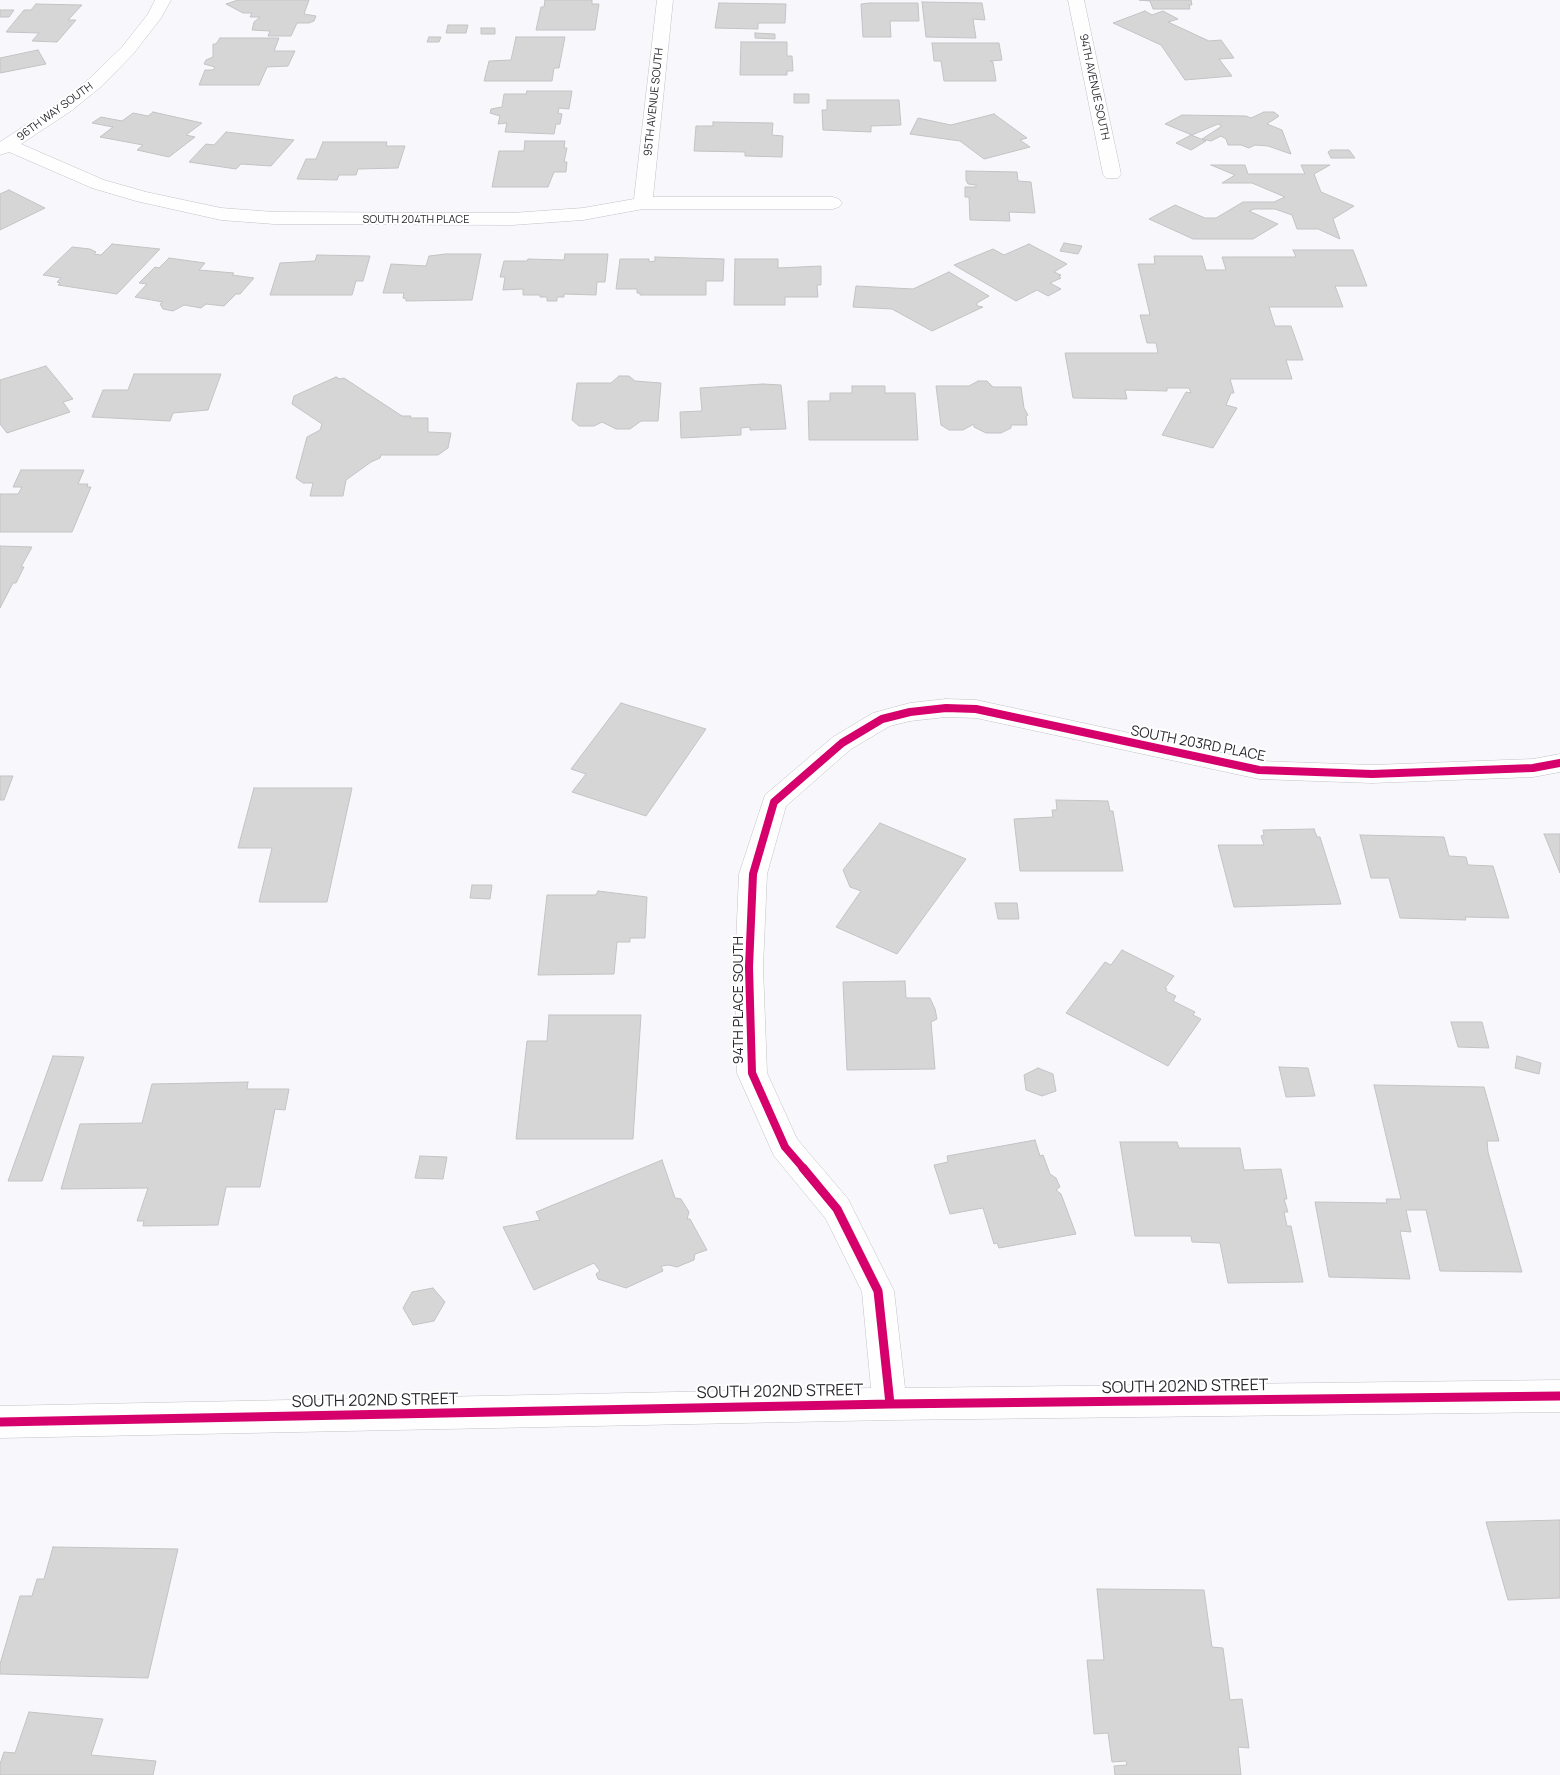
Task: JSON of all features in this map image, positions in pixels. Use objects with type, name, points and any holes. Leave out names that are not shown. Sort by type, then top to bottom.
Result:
[{"type":"street","name":"96TH WAY SOUTH","points":[[5,147],[96,82],[128,50],[155,15],[163,0]]},
{"type":"street","name":"95TH AVENUE SOUTH","points":[[643,203],[665,0]]},
{"type":"street","name":"94TH AVENUE SOUTH","points":[[1076,0],[1112,174]]},
{"type":"street","name":"SOUTH 204TH PLACE","points":[[5,147],[98,184],[182,207],[221,214],[284,218],[512,220],[583,214],[643,203],[833,203]]},
{"type":"street","name":"SOUTH 203RD PLACE","points":[[842,743],[882,720],[910,712],[946,708],[976,709],[1259,770],[1372,774],[1534,768],[1560,763]]},
{"type":"street","name":"94TH PLACE SOUTH","points":[[842,743],[774,802],[753,874],[749,966],[752,1073],[785,1146],[837,1209],[878,1290],[890,1404]]},
{"type":"street","name":"SOUTH 202ND STREET","points":[[0,1422],[890,1404],[1560,1396]]},
{"type":"building","points":[[238,0],[309,0],[304,14],[316,16],[314,21],[309,23],[297,23],[291,36],[268,36],[270,31],[252,30],[254,22],[260,17],[250,17],[252,13],[243,13],[226,4]]},
{"type":"building","points":[[545,0],[592,0],[592,4],[599,4],[595,30],[536,30],[541,7],[544,7]]},
{"type":"building","points":[[1139,0],[1191,0],[1192,5],[1189,5],[1190,9],[1153,9],[1150,1]]},
{"type":"building","points":[[922,2],[982,3],[985,20],[973,19],[976,38],[926,37]]},
{"type":"building","points":[[719,3],[786,4],[785,23],[758,23],[758,29],[715,28]]},
{"type":"building","points":[[918,3],[919,21],[890,21],[891,37],[863,37],[861,4]]},
{"type":"building","points":[[36,4],[82,5],[68,20],[76,20],[57,42],[32,41],[39,33],[6,32],[24,10],[31,10]]},
{"type":"building","points":[[0,10],[14,10],[9,17],[0,17]]},
{"type":"building","points":[[1145,11],[1152,15],[1163,11],[1178,19],[1168,22],[1209,41],[1221,40],[1234,58],[1219,59],[1232,76],[1185,80],[1161,45],[1113,23]]},
{"type":"building","points":[[448,25],[468,25],[466,33],[446,33]]},
{"type":"building","points":[[481,28],[495,28],[495,34],[481,34]]},
{"type":"building","points":[[755,33],[775,34],[775,39],[755,38]]},
{"type":"building","points":[[429,37],[441,37],[439,42],[427,42]]},
{"type":"building","points":[[516,37],[565,37],[559,68],[554,68],[552,81],[484,81],[489,61],[511,60]]},
{"type":"building","points":[[220,38],[279,38],[274,51],[295,51],[288,66],[267,67],[259,85],[199,85],[205,70],[213,70],[215,67],[204,64],[206,60],[213,57],[213,44],[216,44]]},
{"type":"building","points":[[741,42],[787,42],[787,56],[792,56],[793,71],[787,71],[787,75],[740,75]]},
{"type":"building","points":[[932,43],[999,43],[1002,60],[990,61],[993,62],[996,81],[944,81],[941,61],[934,61]]},
{"type":"building","points":[[38,50],[46,64],[0,73],[0,58]]},
{"type":"building","points":[[527,91],[572,91],[569,109],[559,108],[558,113],[562,114],[560,124],[556,124],[554,134],[505,132],[507,123],[498,124],[500,116],[490,113],[491,109],[502,107],[504,94],[526,94]]},
{"type":"building","points":[[794,94],[809,94],[809,103],[794,103]]},
{"type":"building","points":[[827,100],[899,100],[901,125],[871,126],[871,132],[823,130],[822,110],[827,110]]},
{"type":"building","points":[[153,112],[202,123],[186,135],[195,137],[169,157],[137,150],[143,145],[100,137],[113,127],[92,123],[101,117],[122,121],[133,113],[148,116]]},
{"type":"building","points":[[1264,112],[1274,112],[1279,116],[1267,124],[1282,130],[1291,154],[1268,146],[1255,145],[1249,148],[1241,145],[1228,145],[1226,139],[1221,136],[1211,141],[1202,139],[1222,126],[1218,124],[1192,135],[1165,124],[1182,115],[1246,116],[1251,118]]},
{"type":"building","points":[[994,114],[1027,138],[1020,140],[1030,147],[984,159],[960,141],[910,134],[918,118],[951,125]]},
{"type":"building","points":[[713,122],[773,123],[772,135],[783,136],[782,157],[745,156],[745,152],[694,151],[696,126],[713,126]]},
{"type":"building","points":[[226,132],[294,140],[271,166],[241,164],[236,169],[189,162],[206,144],[214,145]]},
{"type":"building","points":[[1191,135],[1206,141],[1191,150],[1176,143]]},
{"type":"building","points":[[525,141],[565,141],[564,148],[567,148],[564,162],[567,162],[566,172],[554,172],[548,187],[492,187],[499,151],[524,151]]},
{"type":"building","points":[[323,142],[387,142],[386,146],[405,146],[398,168],[358,169],[356,175],[339,175],[337,180],[297,179],[306,159],[316,159]]},
{"type":"building","points":[[1331,150],[1349,150],[1355,158],[1331,158],[1328,152]]},
{"type":"building","points":[[1211,165],[1245,165],[1248,174],[1305,174],[1301,165],[1330,165],[1314,174],[1321,192],[1354,206],[1333,219],[1340,239],[1318,229],[1297,229],[1292,215],[1275,209],[1254,209],[1249,211],[1278,224],[1253,239],[1193,239],[1149,219],[1175,205],[1205,218],[1216,218],[1243,202],[1274,202],[1285,197],[1252,183],[1222,183],[1235,175]]},
{"type":"building","points":[[966,171],[1017,172],[1018,181],[1031,182],[1035,213],[1009,212],[1010,221],[970,220],[969,197],[965,197],[965,187],[976,187],[976,185],[968,184]]},
{"type":"building","points":[[9,190],[45,208],[0,230],[0,194]]},
{"type":"building","points":[[1064,243],[1082,246],[1078,254],[1060,251]]},
{"type":"building","points":[[112,244],[160,249],[117,294],[58,285],[60,283],[57,282],[61,278],[43,275],[72,247],[90,249],[96,252],[94,254],[101,255]]},
{"type":"building","points":[[1029,244],[1067,264],[1054,272],[1061,275],[1059,276],[1061,278],[1050,283],[1061,289],[1048,296],[1037,290],[1016,301],[954,265],[993,249],[1004,255]]},
{"type":"building","points":[[1293,250],[1353,250],[1367,286],[1335,286],[1343,307],[1269,307],[1275,326],[1291,326],[1303,360],[1286,360],[1292,379],[1230,379],[1234,393],[1231,393],[1226,405],[1237,408],[1213,448],[1162,435],[1186,392],[1191,393],[1189,388],[1167,388],[1167,391],[1125,390],[1127,399],[1073,398],[1065,353],[1158,353],[1156,343],[1147,343],[1140,315],[1150,315],[1138,264],[1155,264],[1154,256],[1202,256],[1206,270],[1226,270],[1222,257],[1296,257]]},
{"type":"building","points":[[481,254],[472,300],[406,301],[403,298],[404,293],[383,293],[391,264],[426,266],[429,256]]},
{"type":"building","points":[[565,254],[608,254],[605,282],[597,282],[596,295],[564,294],[564,297],[557,297],[557,301],[547,301],[547,297],[540,297],[540,295],[523,295],[523,289],[503,290],[505,277],[500,277],[504,261],[527,261],[528,259],[564,260]]},
{"type":"building","points":[[317,255],[370,256],[363,281],[356,281],[352,295],[270,295],[280,263],[315,261]]},
{"type":"building","points":[[655,257],[724,259],[723,281],[706,281],[706,295],[640,295],[640,293],[637,293],[637,289],[616,289],[620,259],[649,259],[649,262],[655,261]]},
{"type":"building","points":[[169,258],[205,263],[199,270],[234,273],[232,275],[254,278],[240,294],[236,294],[224,306],[206,304],[201,308],[184,305],[173,311],[163,309],[160,304],[163,302],[135,297],[147,284],[139,283],[155,267],[159,268]]},
{"type":"building","points":[[735,259],[778,259],[778,268],[821,266],[821,285],[817,285],[818,297],[785,297],[785,305],[734,305]]},
{"type":"building","points":[[949,272],[989,296],[977,303],[977,306],[983,307],[932,331],[892,309],[853,307],[856,286],[913,289]]},
{"type":"building","points":[[46,366],[73,399],[63,402],[70,412],[7,433],[0,424],[0,380]]},
{"type":"building","points":[[134,374],[221,374],[208,410],[173,413],[170,421],[92,417],[103,390],[128,390]]},
{"type":"building","points":[[619,376],[629,376],[635,381],[661,383],[658,421],[641,421],[630,429],[616,429],[602,422],[594,426],[579,426],[572,420],[577,383],[611,383]]},
{"type":"building","points":[[336,377],[344,378],[402,416],[428,418],[428,432],[451,433],[448,448],[438,455],[381,455],[380,458],[371,462],[346,480],[343,496],[310,496],[313,483],[303,483],[296,478],[307,437],[320,430],[322,424],[292,404],[294,396]]},
{"type":"building","points":[[978,381],[987,381],[993,387],[1021,387],[1024,408],[1028,415],[1026,416],[1027,425],[1011,425],[1011,428],[1001,433],[986,433],[974,427],[974,424],[963,430],[949,430],[941,425],[936,386],[969,386]]},
{"type":"building","points":[[763,384],[781,385],[786,429],[750,430],[750,427],[741,428],[741,435],[681,438],[680,412],[702,411],[700,388]]},
{"type":"building","points":[[852,386],[885,386],[885,393],[915,393],[918,440],[809,440],[808,401],[830,401],[830,393],[852,393]]},
{"type":"building","points":[[21,470],[84,470],[78,484],[88,484],[87,487],[91,487],[72,532],[0,532],[0,494],[18,494],[22,487],[13,487]]},
{"type":"building","points":[[0,546],[32,547],[21,567],[24,567],[16,583],[13,583],[0,608]]},
{"type":"building","points":[[621,703],[706,729],[646,816],[572,792],[586,774],[571,769]]},
{"type":"building","points":[[0,776],[13,776],[4,800],[0,800]]},
{"type":"building","points":[[254,788],[352,788],[327,902],[259,902],[272,848],[238,848]]},
{"type":"building","points":[[1056,800],[1108,801],[1110,811],[1113,811],[1123,871],[1020,871],[1014,819],[1053,817],[1052,810],[1057,810]]},
{"type":"building","points":[[880,823],[966,859],[897,954],[836,927],[861,891],[850,887],[843,870]]},
{"type":"building","points":[[1314,829],[1317,837],[1320,837],[1341,904],[1234,907],[1218,845],[1264,845],[1261,836],[1264,835],[1263,830]]},
{"type":"building","points":[[1544,834],[1560,834],[1560,873]]},
{"type":"building","points":[[1360,835],[1444,837],[1449,856],[1466,857],[1468,865],[1493,866],[1509,918],[1465,917],[1466,920],[1400,918],[1389,878],[1371,878]]},
{"type":"building","points":[[472,885],[492,885],[490,899],[470,898]]},
{"type":"building","points":[[598,891],[647,897],[645,938],[630,938],[630,942],[617,942],[614,974],[538,975],[547,895],[596,895]]},
{"type":"building","points":[[995,903],[1017,903],[1019,919],[998,919]]},
{"type":"building","points":[[1122,950],[1174,976],[1165,988],[1167,989],[1166,991],[1176,996],[1173,1001],[1195,1012],[1193,1015],[1201,1019],[1168,1066],[1066,1013],[1105,962],[1111,965]]},
{"type":"building","points":[[905,981],[906,998],[930,998],[935,1009],[937,1019],[931,1022],[935,1069],[847,1070],[843,982]]},
{"type":"building","points":[[549,1015],[641,1015],[633,1139],[516,1139],[527,1041],[547,1041]]},
{"type":"building","points":[[1451,1022],[1482,1022],[1489,1048],[1458,1047]]},
{"type":"building","points":[[53,1056],[84,1057],[42,1181],[8,1181]]},
{"type":"building","points":[[1517,1056],[1541,1063],[1539,1074],[1515,1068]]},
{"type":"building","points":[[1279,1067],[1308,1068],[1315,1096],[1286,1097]]},
{"type":"building","points":[[1038,1068],[1053,1074],[1056,1091],[1042,1096],[1026,1090],[1024,1075]]},
{"type":"building","points":[[248,1082],[247,1089],[289,1089],[285,1110],[275,1109],[260,1187],[226,1187],[218,1225],[143,1226],[144,1221],[137,1221],[148,1188],[61,1189],[80,1124],[142,1123],[152,1084]]},
{"type":"building","points":[[1374,1085],[1484,1087],[1499,1141],[1487,1141],[1488,1152],[1522,1272],[1440,1271],[1426,1210],[1406,1210],[1411,1232],[1400,1231],[1410,1279],[1329,1277],[1315,1202],[1387,1203],[1386,1199],[1401,1199]]},
{"type":"building","points":[[1035,1140],[1040,1156],[1043,1155],[1050,1174],[1056,1178],[1060,1187],[1056,1190],[1061,1194],[1076,1234],[999,1248],[997,1243],[994,1244],[983,1208],[950,1214],[934,1165],[948,1162],[947,1156]]},
{"type":"building","points":[[1120,1142],[1177,1142],[1179,1148],[1240,1148],[1244,1170],[1281,1169],[1287,1199],[1284,1199],[1288,1212],[1284,1212],[1287,1226],[1291,1226],[1303,1282],[1228,1283],[1220,1243],[1192,1242],[1191,1236],[1135,1236]]},
{"type":"building","points":[[420,1156],[447,1157],[443,1179],[415,1178]]},
{"type":"building","points":[[662,1160],[675,1198],[681,1199],[689,1212],[687,1219],[690,1219],[707,1250],[695,1254],[694,1260],[677,1267],[661,1266],[663,1271],[626,1288],[598,1279],[596,1274],[600,1271],[594,1263],[534,1290],[503,1227],[540,1220],[536,1212]]},
{"type":"building","points":[[433,1288],[445,1302],[434,1321],[413,1325],[403,1308],[412,1292]]},
{"type":"building","points":[[1560,1520],[1560,1598],[1508,1600],[1486,1522]]},
{"type":"building","points":[[53,1547],[178,1549],[148,1678],[0,1674],[0,1664],[20,1596],[32,1596],[37,1579],[44,1579]]},
{"type":"building","points":[[1097,1589],[1204,1590],[1212,1647],[1223,1648],[1230,1700],[1242,1699],[1249,1748],[1238,1747],[1241,1775],[1115,1775],[1114,1766],[1127,1765],[1126,1761],[1112,1762],[1108,1733],[1094,1734],[1087,1660],[1104,1660]]},
{"type":"building","points":[[29,1712],[103,1719],[91,1755],[156,1761],[153,1775],[0,1775],[0,1764],[4,1752],[15,1753]]},
{"type":"cycle path","points":[[890,1404],[878,1291],[837,1209],[785,1147],[752,1073],[749,967],[753,874],[774,802],[842,743],[882,719],[910,712],[946,708],[976,709],[1259,770],[1372,774],[1533,768],[1560,763]]},
{"type":"cycle path","points":[[0,1422],[890,1404],[1560,1396]]}]
